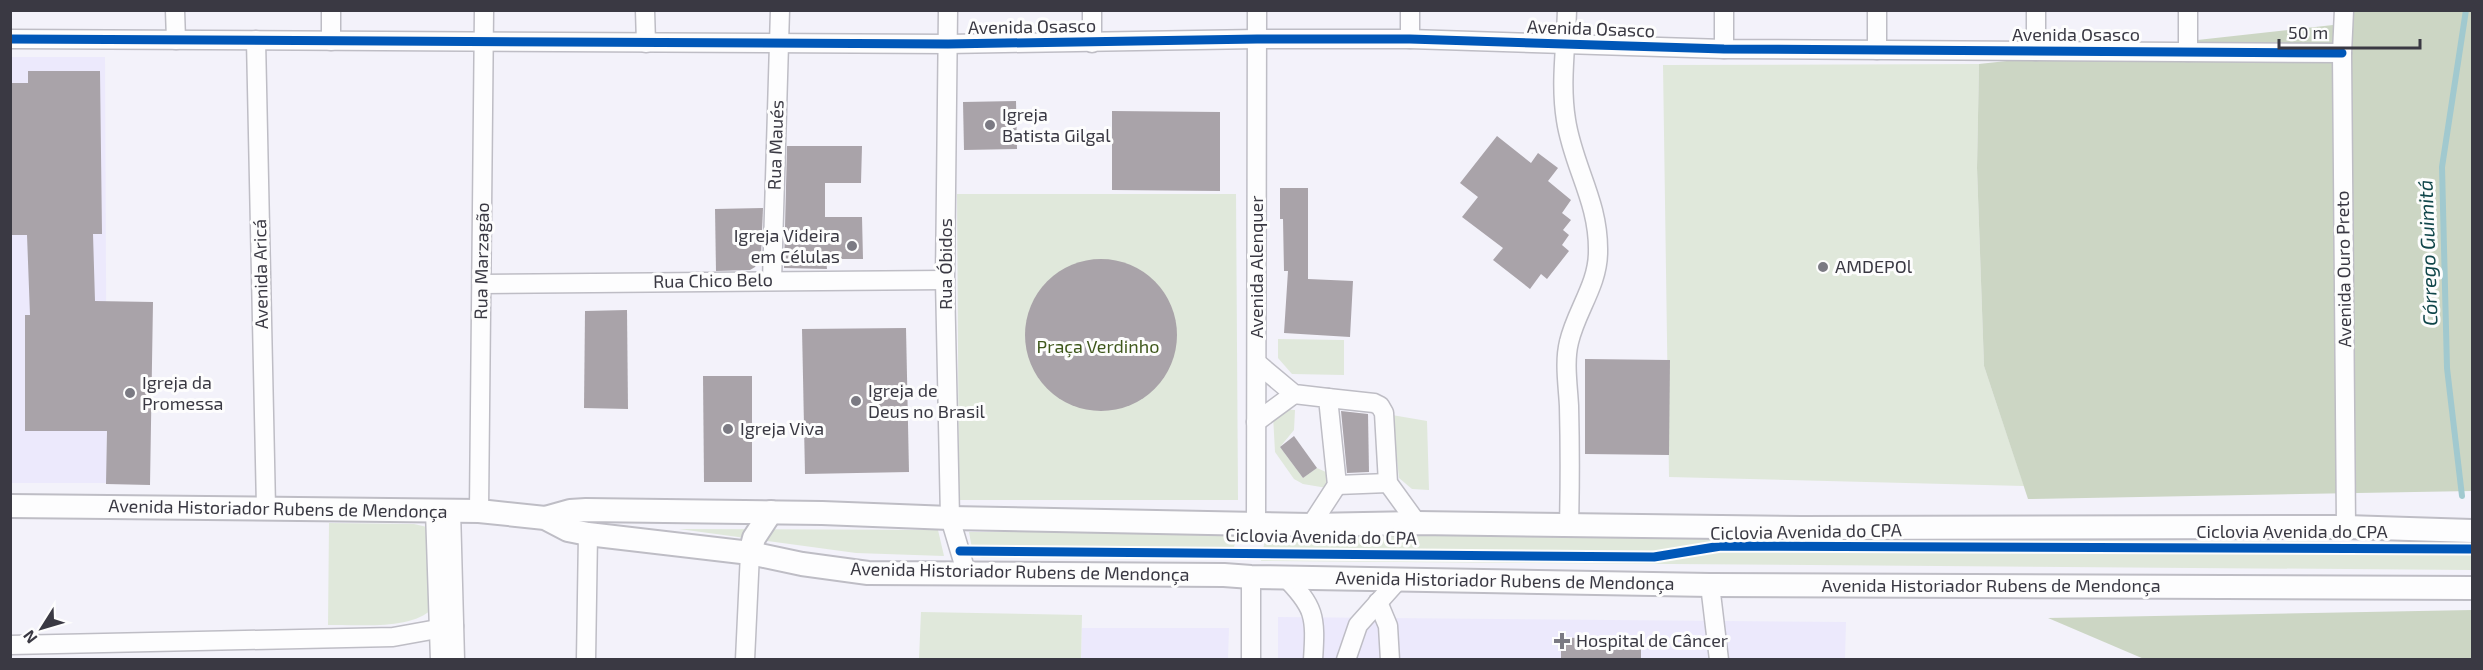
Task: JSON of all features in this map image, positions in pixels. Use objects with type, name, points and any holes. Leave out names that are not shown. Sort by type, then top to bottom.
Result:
[{"type":"main road","name":"Avenida Historiador Rubens de Mendonça","points":[[10,506],[479,511],[545,518],[568,530],[588,534],[750,553],[802,564],[868,573],[1224,574],[1251,577],[1710,585],[2472,588]]},
{"type":"main road","name":"Avenida Historiador Rubens de Mendonça","points":[[545,518],[570,511],[586,510],[771,512],[1311,525],[1417,523],[1801,528],[2346,527],[2472,531]]},
{"type":"main road","points":[[750,553],[754,538],[771,512]]},
{"type":"street","points":[[175,10],[176,40]]},
{"type":"street","points":[[331,10],[331,41]]},
{"type":"street","name":"Rua Marzagão","points":[[479,511],[484,10]]},
{"type":"street","points":[[645,10],[645,43]]},
{"type":"street","name":"Rua Maués","points":[[772,280],[780,10]]},
{"type":"street","name":"Rua Óbidos","points":[[948,10],[945,280],[950,518],[967,575]]},
{"type":"street","points":[[1092,10],[1092,43]]},
{"type":"street","name":"Avenida Alenquer","points":[[1256,523],[1257,10]]},
{"type":"street","points":[[1410,10],[1410,39]]},
{"type":"street","points":[[1567,10],[1566,45],[1562,68],[1566,120],[1580,172],[1594,206],[1598,224],[1598,255],[1591,289],[1569,342],[1569,525]]},
{"type":"street","points":[[1724,10],[1724,49]]},
{"type":"street","points":[[1877,10],[1877,50]]},
{"type":"street","points":[[2036,10],[2036,51]]},
{"type":"street","points":[[2188,10],[2188,52]]},
{"type":"street","name":"Avenida Ouro Preto","points":[[2344,10],[2342,53],[2346,527]]},
{"type":"street","name":"Avenida Osasco","points":[[10,39],[948,44],[1410,39],[1724,49],[2342,53]]},
{"type":"street","name":"Avenida Aricá","points":[[256,40],[266,508]]},
{"type":"street","name":"Rua Chico Belo","points":[[482,284],[945,280]]},
{"type":"street","points":[[1257,363],[1294,394],[1374,403],[1380,406],[1384,413],[1388,483],[1417,523]]},
{"type":"street","points":[[1256,422],[1294,394]]},
{"type":"street","points":[[1311,525],[1337,485],[1328,398]]},
{"type":"street","points":[[1337,485],[1388,483]]},
{"type":"street","points":[[443,511],[447,628],[455,660]]},
{"type":"street","points":[[586,660],[588,534]]},
{"type":"street","points":[[745,660],[750,553]]},
{"type":"street","points":[[1284,576],[1298,591],[1312,612],[1315,624],[1313,660]]},
{"type":"street","points":[[1251,577],[1251,660]]},
{"type":"street","points":[[1346,660],[1358,625],[1400,578]]},
{"type":"street","points":[[1710,585],[1719,660]]},
{"type":"street","points":[[1378,602],[1388,626],[1391,642],[1390,660]]},
{"type":"street","points":[[10,645],[393,637],[447,628]]},
{"type":"street","points":[[440,660],[447,628]]},
{"type":"shaded area","points":[[11,57],[105,57],[107,483],[11,483]]},
{"type":"shaded area","name":"Hospital de Câncer","points":[[1278,617],[1846,622],[1845,659],[1278,660]]},
{"type":"shaded area","points":[[1082,628],[1229,628],[1228,659],[1081,660]]},
{"type":"green space","points":[[2342,11],[2472,11],[2472,491],[2028,499],[1984,366],[1977,168],[1979,64],[2333,25]]},
{"type":"green space","name":"AMDEPOl","points":[[1979,64],[1977,168],[1984,366],[2024,486],[1669,477],[1663,65]]},
{"type":"green space","name":"Praça Verdinho","points":[[957,194],[1236,194],[1238,500],[959,500]]},
{"type":"green space","points":[[1278,339],[1344,340],[1344,375],[1292,374],[1278,358]]},
{"type":"green space","points":[[1281,409],[1295,410],[1294,430],[1280,447],[1303,478],[1317,468],[1328,473],[1327,488],[1303,484],[1294,479],[1275,452],[1273,415]]},
{"type":"green space","points":[[1392,415],[1427,421],[1429,490],[1412,489],[1399,478]]},
{"type":"green space","points":[[329,523],[414,524],[427,527],[433,608],[412,620],[398,623],[328,625]]},
{"type":"green space","points":[[679,529],[938,530],[944,556],[856,553]]},
{"type":"green space","points":[[969,532],[1238,532],[1231,558],[982,558],[973,554]]},
{"type":"green space","points":[[1266,534],[2472,543],[2472,570],[1261,561]]},
{"type":"green space","points":[[2472,610],[2472,660],[2144,659],[2048,618]]},
{"type":"green space","points":[[921,612],[1082,615],[1081,659],[919,659]]},
{"type":"building","points":[[28,71],[100,71],[102,234],[93,234],[95,301],[153,302],[150,485],[106,484],[107,431],[25,431],[25,315],[30,315],[27,235],[10,235],[10,83],[28,83]]},
{"type":"building","name":"Igreja Batista Gilgal","points":[[1016,101],[1017,149],[964,150],[963,102]]},
{"type":"building","points":[[1112,111],[1220,112],[1220,191],[1112,190]]},
{"type":"building","points":[[1497,136],[1531,163],[1538,153],[1558,168],[1548,181],[1571,200],[1562,213],[1571,220],[1563,230],[1569,235],[1562,245],[1569,251],[1547,279],[1541,274],[1530,289],[1493,260],[1503,248],[1462,217],[1478,197],[1460,183]]},
{"type":"building","points":[[787,146],[862,146],[861,183],[825,183],[825,217],[862,217],[863,259],[826,259],[827,269],[784,268]]},
{"type":"building","points":[[1280,188],[1308,188],[1308,279],[1353,281],[1350,337],[1284,333],[1288,271],[1284,271]]},
{"type":"building","points":[[763,208],[761,256],[755,267],[750,270],[716,271],[715,209]]},
{"type":"building","points":[[1101,259],[1130,264],[1144,271],[1155,281],[1165,292],[1172,306],[1177,335],[1172,364],[1165,378],[1155,389],[1144,399],[1130,406],[1101,411],[1072,406],[1058,399],[1047,389],[1037,378],[1030,364],[1025,335],[1030,306],[1037,292],[1047,281],[1058,271],[1072,264]]},
{"type":"building","points":[[627,310],[628,409],[584,408],[585,311]]},
{"type":"building","name":"Igreja de Deus no Brasil","points":[[906,328],[909,472],[805,474],[802,329]]},
{"type":"building","points":[[1585,359],[1670,360],[1669,455],[1585,454]]},
{"type":"building","name":"Igreja Viva","points":[[703,376],[752,376],[752,482],[704,482]]},
{"type":"building","points":[[1341,411],[1368,414],[1369,472],[1347,473]]},
{"type":"building","points":[[1294,436],[1317,468],[1303,478],[1280,447]]},
{"type":"building","points":[[1641,637],[1641,660],[1561,660],[1561,638]]},
{"type":"waterway","name":"Córrego Guimitá","points":[[2462,496],[2447,368],[2442,167],[2466,10]]},
{"type":"cycle path","points":[[10,39],[948,44],[1410,39],[1724,49],[2342,53]]},
{"type":"cycle path","name":"Ciclovia Avenida do CPA","points":[[960,551],[1654,557],[1721,546],[2472,549]]},
{"type":"place","name":"Igreja Batista Gilgal","points":[[990,125]]},
{"type":"place","name":"Igreja Videira em Células","points":[[852,246]]},
{"type":"place","name":"AMDEPOl","points":[[1823,267]]},
{"type":"place","name":"Igreja da Promessa","points":[[130,393]]},
{"type":"place","name":"Igreja de Deus no Brasil","points":[[856,401]]},
{"type":"place","name":"Igreja Viva","points":[[728,429]]},
{"type":"place","name":"Hospital de Câncer","points":[[1562,641]]}]
